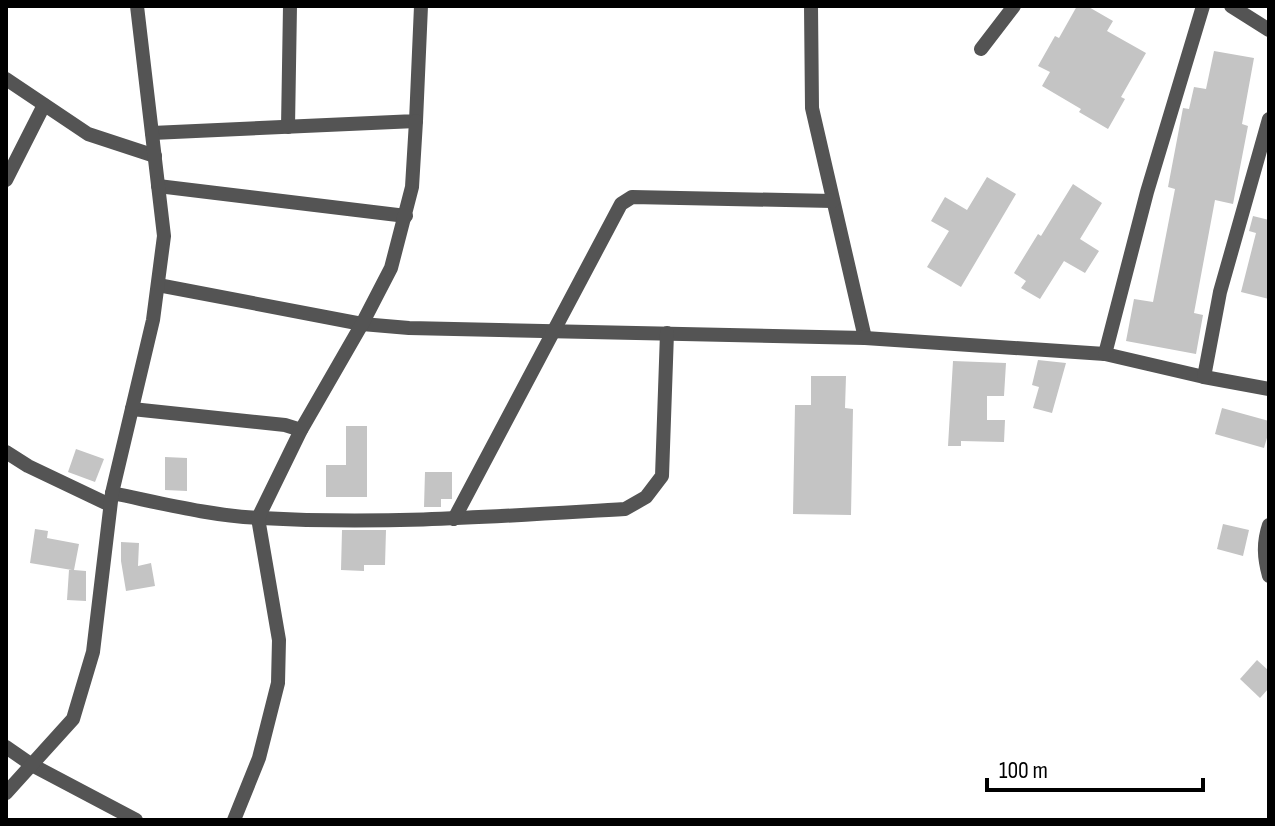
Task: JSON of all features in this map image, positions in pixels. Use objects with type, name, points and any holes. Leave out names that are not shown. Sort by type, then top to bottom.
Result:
[{"type":"street","points":[[6,793],[73,719],[93,652],[111,499],[153,320],[164,236],[137,6]]},
{"type":"street","points":[[288,127],[290,6]]},
{"type":"street","points":[[234,820],[259,758],[278,683],[279,640],[258,518],[301,430],[391,268],[412,187],[421,6]]},
{"type":"street","points":[[811,6],[812,108],[865,338]]},
{"type":"street","points":[[981,49],[1014,6]]},
{"type":"street","points":[[1105,354],[1147,192],[1203,6]]},
{"type":"street","points":[[1231,6],[1269,30]]},
{"type":"street","points":[[6,79],[88,134],[155,156]]},
{"type":"street","points":[[6,180],[44,105]]},
{"type":"street","points":[[1204,377],[1220,292],[1269,119]]},
{"type":"street","points":[[152,133],[416,121]]},
{"type":"street","points":[[158,186],[406,216]]},
{"type":"street","points":[[454,519],[621,204],[632,197],[833,201]]},
{"type":"street","points":[[158,285],[362,324],[409,328],[865,338],[1105,354],[1269,389]]},
{"type":"street","points":[[6,452],[28,466],[111,499],[258,518],[454,519],[625,509],[646,497],[662,476],[667,333]]},
{"type":"street","points":[[132,409],[285,425],[301,430]]},
{"type":"street","points":[[1269,525],[1264,540],[1269,576]]},
{"type":"street","points":[[6,747],[32,765],[136,820]]},
{"type":"building","points":[[1077,6],[1087,6],[1113,21],[1107,31],[1146,53],[1121,97],[1125,99],[1108,129],[1042,86],[1050,72],[1038,66]]},
{"type":"building","points":[[1214,51],[1254,58],[1242,124],[1248,126],[1233,204],[1215,200],[1194,313],[1203,315],[1196,354],[1126,341],[1134,299],[1153,302],[1175,189],[1168,187],[1183,108],[1189,109],[1194,87],[1206,89]]},
{"type":"building","points":[[987,177],[1016,194],[961,287],[927,267],[949,231],[931,221],[945,197],[967,210]]},
{"type":"building","points":[[1073,184],[1102,203],[1080,239],[1099,251],[1085,273],[1064,261],[1040,299],[1021,288],[1026,281],[1014,273]]},
{"type":"building","points":[[1253,216],[1269,220],[1269,299],[1241,292],[1256,233],[1249,231]]},
{"type":"building","points":[[1038,360],[1066,363],[1052,413],[1033,408],[1039,387],[1032,385]]},
{"type":"building","points":[[953,361],[1006,363],[1004,396],[987,396],[987,420],[1005,420],[1004,442],[961,441],[961,446],[948,446]]},
{"type":"building","points":[[811,376],[846,376],[845,408],[853,409],[851,515],[793,514],[795,405],[811,405]]},
{"type":"building","points":[[1222,408],[1269,421],[1264,448],[1215,434]]},
{"type":"building","points":[[346,426],[367,426],[367,497],[326,497],[326,465],[346,465]]},
{"type":"building","points":[[76,449],[104,459],[95,482],[68,472]]},
{"type":"building","points":[[165,457],[187,458],[187,491],[165,490]]},
{"type":"building","points":[[425,472],[452,472],[452,499],[441,499],[441,507],[424,507]]},
{"type":"building","points":[[1223,524],[1249,530],[1243,556],[1217,549]]},
{"type":"building","points":[[35,529],[48,531],[47,538],[79,544],[74,570],[86,571],[86,601],[67,600],[69,570],[72,570],[30,563]]},
{"type":"building","points":[[342,530],[386,530],[385,565],[364,565],[364,571],[341,570]]},
{"type":"building","points":[[121,542],[139,543],[138,566],[151,563],[155,586],[126,591]]},
{"type":"building","points":[[1257,660],[1269,671],[1269,688],[1260,698],[1240,679]]}]
